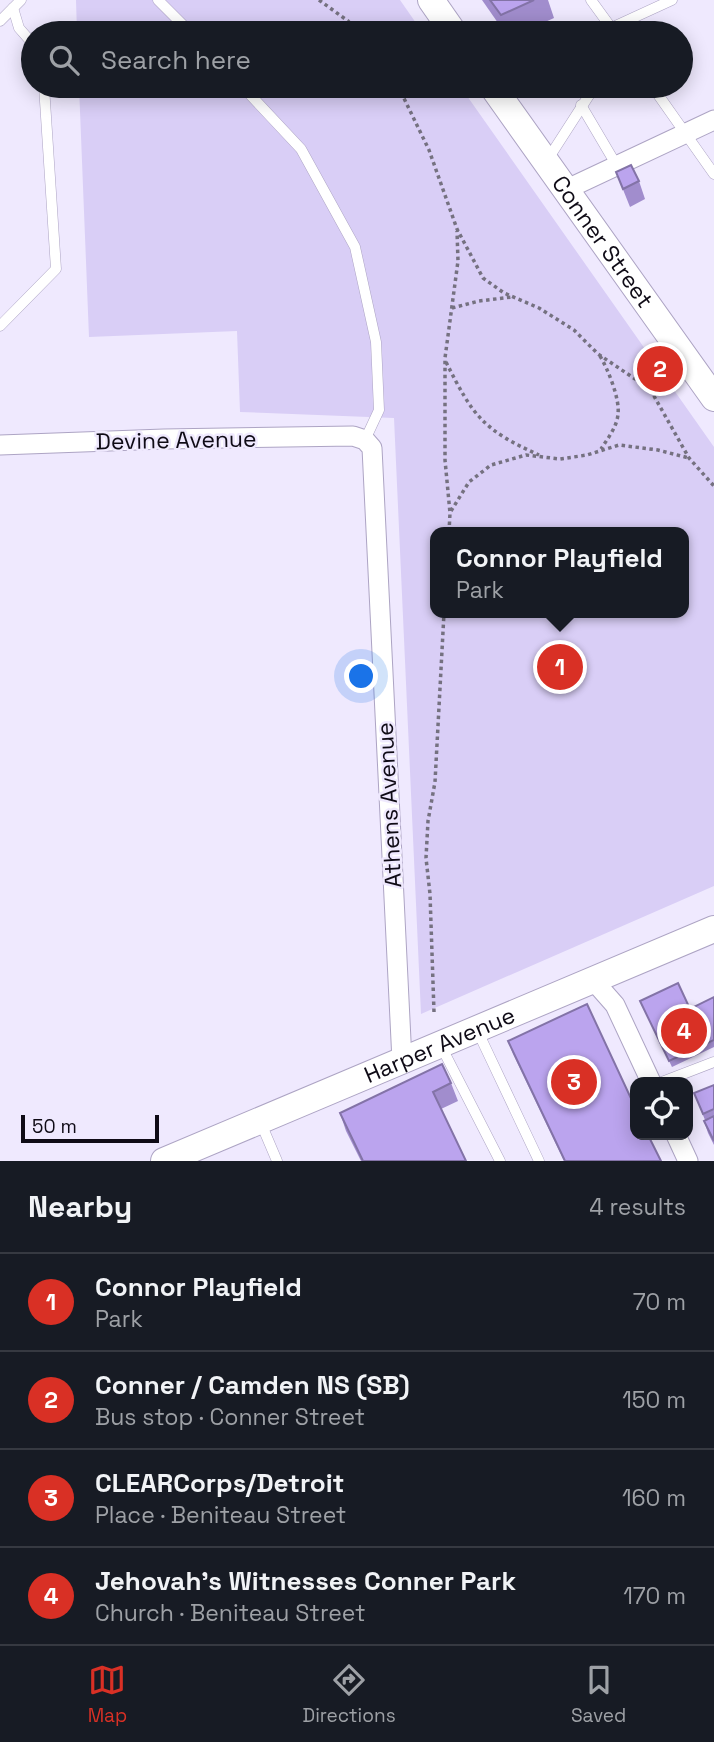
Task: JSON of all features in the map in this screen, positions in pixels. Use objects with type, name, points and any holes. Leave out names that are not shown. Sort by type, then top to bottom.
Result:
[{"type":"main road","points":[[431,0],[446,21]]},
{"type":"main road","name":"Conner Street","points":[[501,98],[714,396]]},
{"type":"main road","name":"Harper Avenue","points":[[164,1161],[714,929]]},
{"type":"street","points":[[565,190],[714,120]]},
{"type":"street","name":"Devine Avenue","points":[[0,446],[164,439],[359,438]]},
{"type":"street","name":"Athens Avenue","points":[[359,438],[372,449],[402,1061]]},
{"type":"street","points":[[593,980],[615,1005],[649,1077]]},
{"type":"street","points":[[678,1140],[688,1161]]},
{"type":"lane","points":[[0,21],[21,0]]},
{"type":"lane","points":[[158,0],[179,21]]},
{"type":"lane","points":[[591,0],[606,21]]},
{"type":"lane","points":[[632,21],[672,0]]},
{"type":"lane","points":[[13,8],[21,30]]},
{"type":"lane","points":[[0,326],[56,269],[45,98]]},
{"type":"lane","points":[[253,98],[301,149],[355,247],[376,342],[379,410],[359,438]]},
{"type":"lane","points":[[546,162],[587,98]]},
{"type":"lane","points":[[661,98],[714,174]]},
{"type":"lane","points":[[581,106],[617,166]]},
{"type":"lane","points":[[477,1029],[539,1161]]},
{"type":"lane","points":[[440,1045],[500,1161]]},
{"type":"lane","points":[[675,1077],[714,1062]]},
{"type":"lane","points":[[260,1121],[277,1161]]},
{"type":"path","points":[[319,0],[348,21]]},
{"type":"path","points":[[404,98],[429,150],[457,229],[483,278],[574,330],[608,368],[619,411],[615,427],[600,451]]},
{"type":"path","points":[[449,527],[445,460],[445,360],[458,261],[457,229]]},
{"type":"path","points":[[452,308],[479,301],[514,297]]},
{"type":"path","points":[[598,354],[650,389],[689,458],[714,486]]},
{"type":"path","points":[[445,360],[477,416],[497,435],[543,457]]},
{"type":"path","points":[[450,513],[469,482],[491,464],[526,455],[560,459],[619,445],[658,450],[689,458]]},
{"type":"path","points":[[434,1012],[430,894],[426,858],[428,821],[435,782],[444,618]]},
{"type":"shaded area","points":[[76,0],[400,0],[415,21],[77,21]]},
{"type":"shaded area","points":[[79,98],[468,98],[714,447],[714,886],[421,1014],[394,418],[240,412],[237,331],[89,337]]},
{"type":"building","points":[[490,0],[534,0],[501,15]]},
{"type":"building","points":[[631,165],[639,181],[623,189],[616,172]]},
{"type":"building","points":[[678,983],[690,1009],[714,997],[714,1040],[669,1061],[640,1001]]},
{"type":"building","points":[[587,1004],[630,1096],[630,1140],[650,1140],[661,1161],[565,1161],[508,1041]]},
{"type":"building","points":[[442,1064],[451,1083],[433,1092],[466,1161],[363,1161],[340,1113]]},
{"type":"building","points":[[714,1085],[714,1109],[703,1114],[694,1093]]},
{"type":"building","points":[[714,1116],[714,1141],[704,1121]]},
{"type":"place","name":"Conner / Camden NS (SB)","points":[[660,369]]},
{"type":"place","name":"Connor Playfield","points":[[560,667]]},
{"type":"place","name":"Jehovah's Witnesses Conner Park","points":[[684,1031]]},
{"type":"place","name":"CLEARCorps/Detroit","points":[[574,1082]]}]
